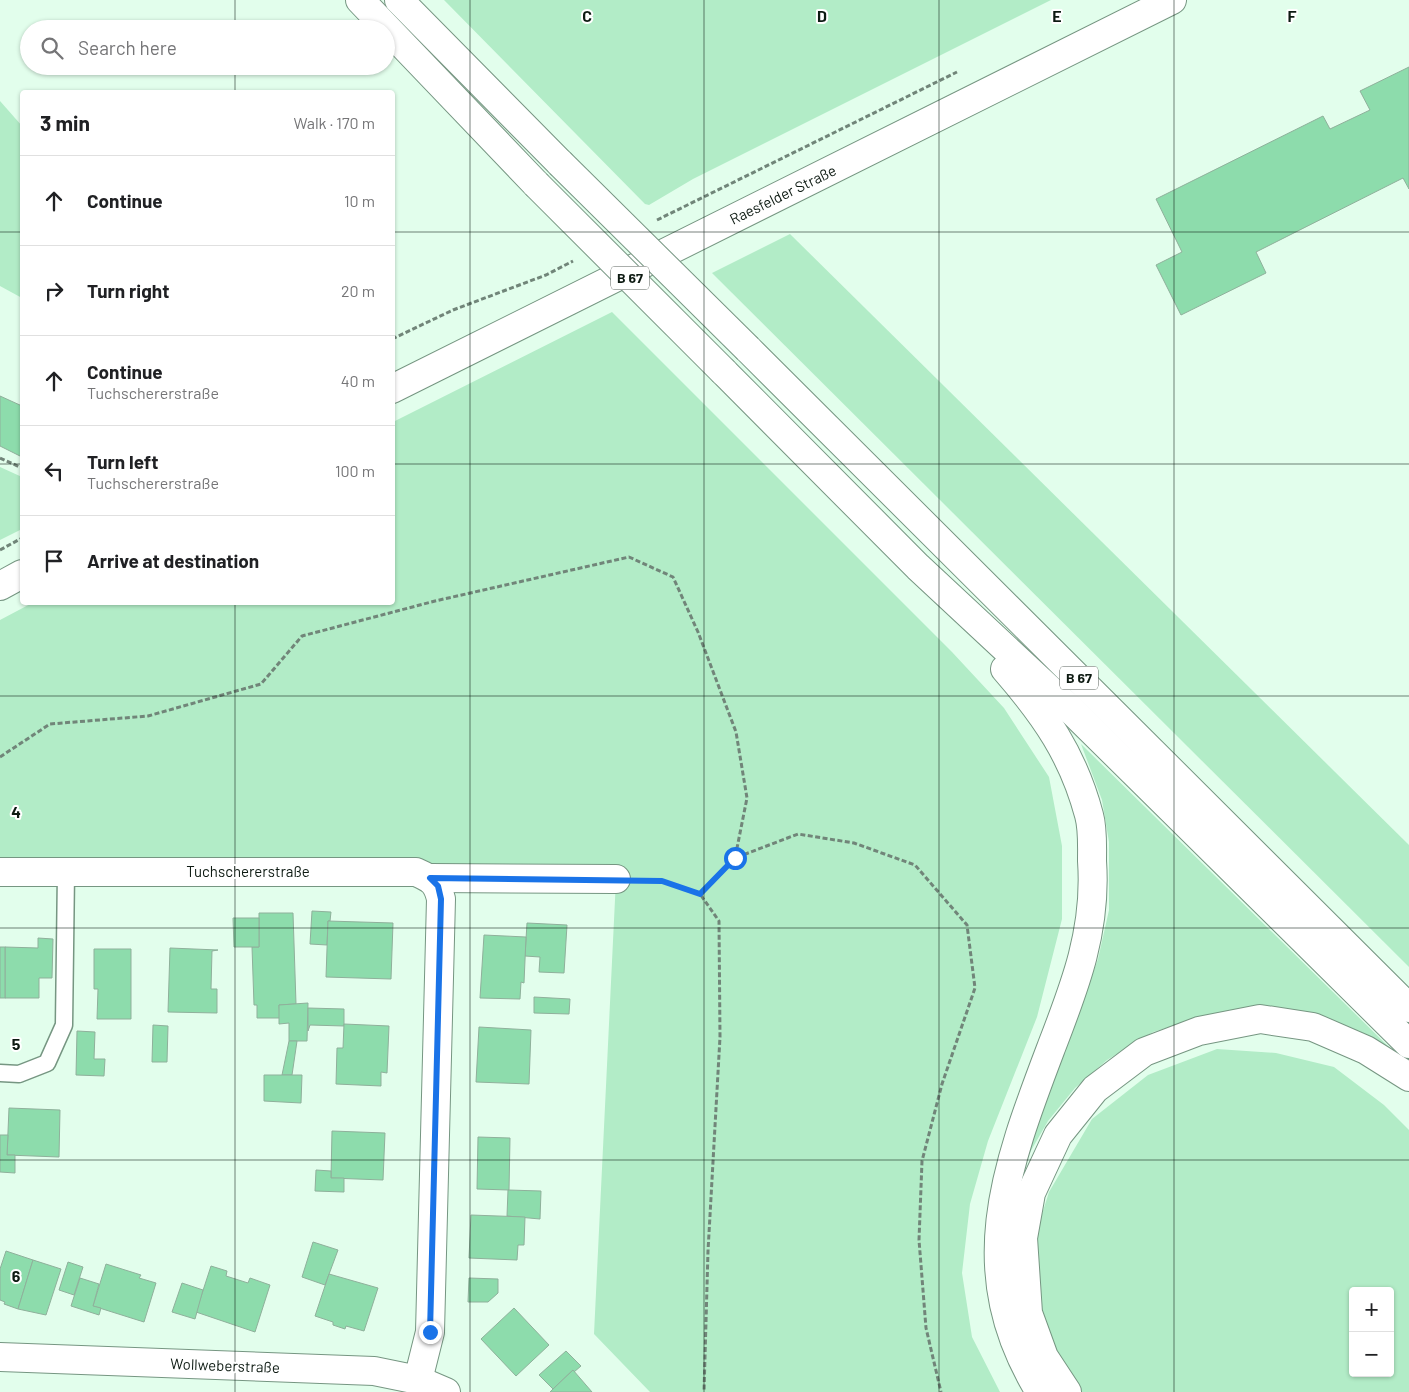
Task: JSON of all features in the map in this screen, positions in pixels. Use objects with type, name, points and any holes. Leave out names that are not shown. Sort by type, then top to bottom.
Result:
[{"type":"main road","name":"B 67","points":[[360,0],[379,20]]},
{"type":"main road","name":"B 67","points":[[398,0],[1409,1008]]},
{"type":"main road","name":"Raesfelder Straße","points":[[395,388],[1172,0]]},
{"type":"main road","name":"B 67","points":[[395,37],[536,184],[918,567],[1066,704],[1409,1044]]},
{"type":"main road","points":[[918,567],[1033,701],[1051,725],[1080,784],[1090,817],[1094,887],[1086,950],[1015,1148],[1003,1196],[998,1234],[999,1282],[1014,1344],[1040,1392]]},
{"type":"main road","points":[[0,586],[20,575]]},
{"type":"main road","name":"Tuchschererstraße","points":[[0,872],[416,872],[430,878],[616,879]]},
{"type":"main road","points":[[418,1380],[430,1332],[441,899],[438,886],[430,878]]},
{"type":"main road","points":[[1067,1392],[1044,1358],[1028,1313],[1023,1238],[1031,1193],[1058,1135],[1095,1089],[1144,1052],[1199,1031],[1260,1019],[1313,1027],[1366,1050],[1409,1077]]},
{"type":"main road","name":"Wollweberstraße","points":[[0,1357],[374,1371],[418,1380],[446,1392]]},
{"type":"lane","points":[[0,1073],[19,1074],[46,1063],[64,1025],[66,872]]},
{"type":"path","points":[[652,222],[963,69]]},
{"type":"path","points":[[395,338],[453,310],[546,275],[581,257]]},
{"type":"path","points":[[0,458],[20,467]]},
{"type":"path","points":[[0,550],[20,539]]},
{"type":"path","points":[[0,757],[50,724],[148,716],[262,684],[302,636],[435,601],[629,557],[673,577],[698,632],[736,732],[747,798],[735,858]]},
{"type":"path","points":[[700,894],[735,858],[798,834],[854,843],[915,865],[967,925],[975,988],[942,1084],[922,1161],[919,1240],[926,1328],[941,1392]]},
{"type":"path","points":[[616,879],[662,881],[700,894],[719,921],[720,1037],[708,1250],[704,1392]]},
{"type":"green space","points":[[444,0],[1051,0],[693,179],[649,205],[645,204]]},
{"type":"green space","points":[[0,101],[20,124],[20,297],[0,286]]},
{"type":"green space","points":[[790,234],[1409,845],[1409,967],[712,273]]},
{"type":"green space","points":[[612,312],[952,652],[1004,708],[1049,777],[1062,846],[1062,919],[1037,1017],[988,1141],[970,1204],[962,1273],[972,1337],[1000,1392],[650,1392],[594,1334],[616,879],[0,863],[0,620],[28,605],[395,605],[395,421]]},
{"type":"green space","points":[[0,467],[20,476],[20,530],[0,540]]},
{"type":"green space","points":[[1081,744],[1392,1050],[1360,1034],[1195,1019],[1153,1032],[1107,1060],[1075,1088],[1048,1121],[1025,1161],[1098,959],[1109,910],[1109,842],[1102,800]]},
{"type":"green space","points":[[1217,1049],[1276,1053],[1334,1067],[1384,1105],[1409,1130],[1409,1392],[1080,1392],[1048,1346],[1034,1298],[1035,1236],[1049,1192],[1092,1119],[1148,1075]]},
{"type":"building","points":[[1409,67],[1409,189],[1403,178],[1256,252],[1266,273],[1181,315],[1156,265],[1182,252],[1156,199],[1323,116],[1330,129],[1370,110],[1360,91]]},
{"type":"building","points":[[0,396],[20,405],[20,456],[0,446]]},
{"type":"building","points":[[312,911],[331,912],[330,921],[328,921],[327,945],[310,944]]},
{"type":"building","points":[[259,913],[293,913],[296,1004],[279,1005],[280,1018],[257,1018],[257,1005],[254,1005],[252,947],[259,947]]},
{"type":"building","points":[[233,918],[259,918],[259,947],[234,947]]},
{"type":"building","points":[[328,921],[393,923],[391,979],[326,977]]},
{"type":"building","points":[[527,923],[567,925],[564,973],[539,972],[540,957],[525,956]]},
{"type":"building","points":[[484,935],[526,937],[524,983],[521,982],[520,999],[480,998]]},
{"type":"building","points":[[38,938],[53,939],[52,978],[39,978],[39,998],[5,998],[5,947],[38,948]]},
{"type":"building","points":[[0,947],[5,947],[5,998],[0,998]]},
{"type":"building","points":[[170,948],[218,950],[212,951],[211,989],[217,989],[217,1013],[168,1012]]},
{"type":"building","points":[[94,949],[131,949],[131,1019],[97,1019],[98,989],[94,989]]},
{"type":"building","points":[[534,997],[570,999],[569,1014],[534,1013]]},
{"type":"building","points":[[308,1003],[307,1041],[289,1041],[289,1023],[279,1024],[279,1005]]},
{"type":"building","points":[[308,1008],[344,1009],[344,1026],[310,1025],[308,1031]]},
{"type":"building","points":[[344,1024],[389,1026],[387,1073],[381,1072],[381,1086],[336,1084],[337,1048],[343,1048]]},
{"type":"building","points":[[153,1025],[168,1026],[167,1062],[152,1062]]},
{"type":"building","points":[[479,1027],[531,1030],[529,1084],[476,1082]]},
{"type":"building","points":[[77,1031],[95,1032],[94,1059],[105,1059],[104,1076],[76,1075]]},
{"type":"building","points":[[289,1041],[297,1041],[292,1075],[282,1075]]},
{"type":"building","points":[[264,1075],[302,1075],[301,1103],[264,1101]]},
{"type":"building","points":[[9,1108],[60,1110],[59,1157],[7,1155]]},
{"type":"building","points":[[332,1131],[385,1133],[383,1180],[331,1178]]},
{"type":"building","points":[[0,1135],[8,1135],[7,1155],[15,1155],[15,1173],[0,1172]]},
{"type":"building","points":[[478,1137],[510,1138],[509,1190],[477,1189]]},
{"type":"building","points":[[316,1170],[331,1171],[331,1178],[344,1178],[344,1192],[315,1191]]},
{"type":"building","points":[[508,1190],[541,1191],[540,1219],[507,1216]]},
{"type":"building","points":[[471,1215],[525,1217],[524,1245],[518,1245],[517,1260],[469,1258]]},
{"type":"building","points":[[313,1242],[338,1250],[325,1285],[302,1277]]},
{"type":"building","points":[[6,1251],[33,1260],[18,1309],[4,1304],[5,1302],[0,1300],[0,1269]]},
{"type":"building","points":[[33,1260],[61,1269],[46,1315],[18,1309]]},
{"type":"building","points":[[68,1262],[83,1267],[74,1295],[59,1290]]},
{"type":"building","points":[[106,1264],[141,1275],[139,1278],[156,1283],[144,1322],[93,1306]]},
{"type":"building","points":[[211,1266],[227,1271],[226,1276],[248,1283],[250,1278],[270,1285],[255,1332],[196,1312]]},
{"type":"building","points":[[329,1274],[378,1288],[364,1331],[346,1326],[345,1329],[333,1325],[333,1322],[315,1316]]},
{"type":"building","points":[[80,1278],[99,1284],[93,1306],[101,1308],[99,1315],[71,1306]]},
{"type":"building","points":[[469,1278],[498,1279],[498,1293],[488,1302],[468,1302]]},
{"type":"building","points":[[182,1283],[203,1290],[195,1319],[172,1312]]},
{"type":"building","points":[[514,1308],[549,1345],[516,1376],[481,1339]]},
{"type":"building","points":[[566,1351],[581,1366],[574,1372],[573,1370],[553,1389],[539,1375]]},
{"type":"building","points":[[573,1370],[592,1392],[550,1392],[553,1389]]},
{"type":"route","points":[[430,1332],[441,899],[438,886],[430,878],[662,881],[700,894],[735,858]]}]
